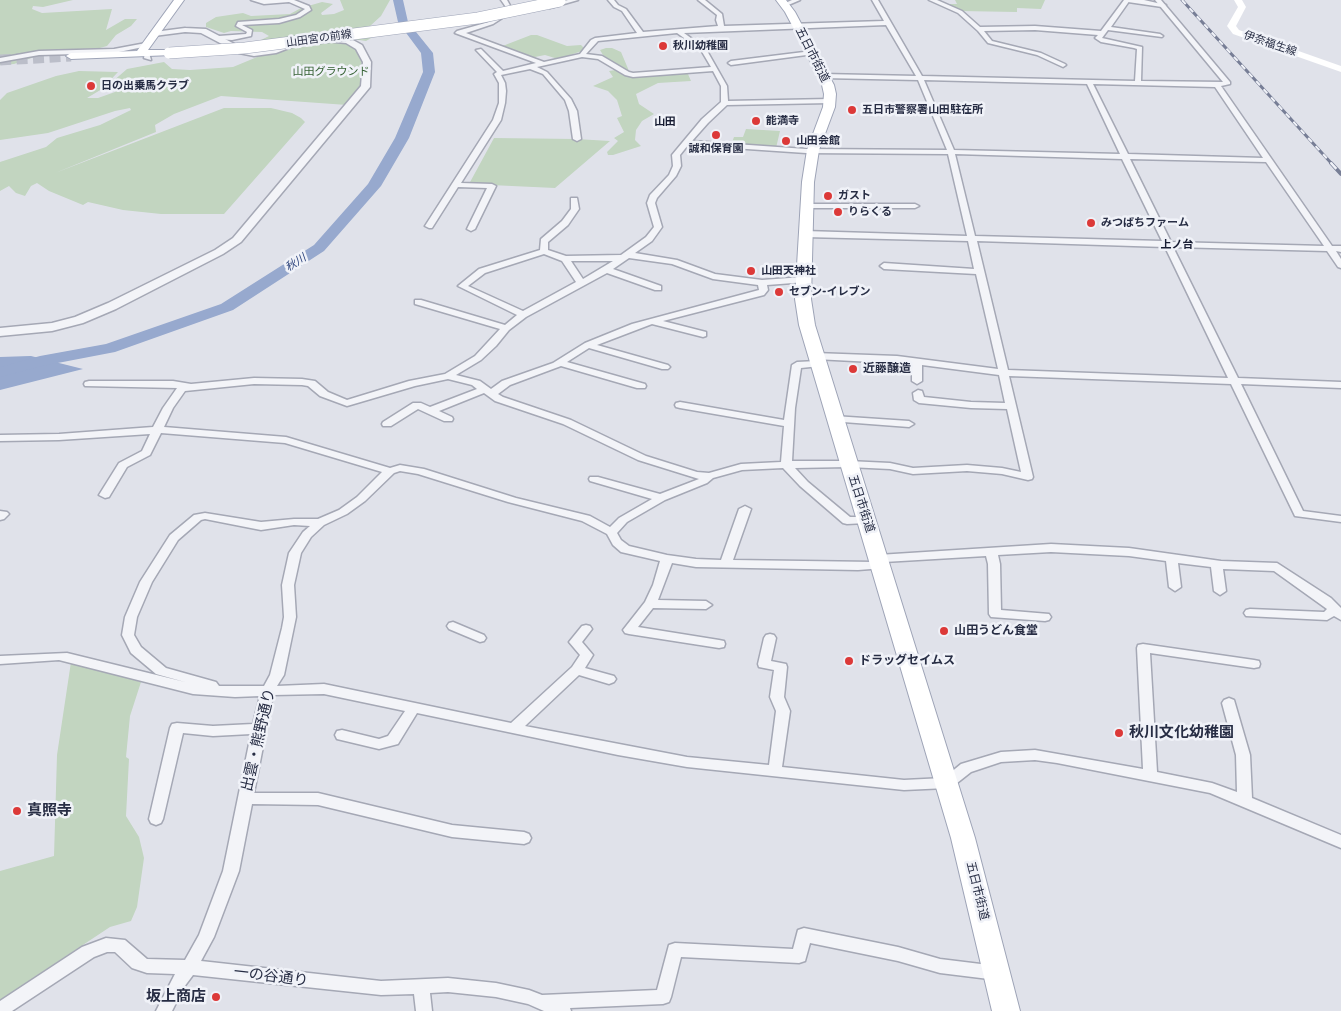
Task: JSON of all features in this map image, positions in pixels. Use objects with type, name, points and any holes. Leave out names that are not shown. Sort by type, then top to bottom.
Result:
[{"type":"main road","points":[[146,53],[154,34],[178,0]]},
{"type":"main road","name":"伊奈福生線","points":[[1238,0],[1242,7],[1231,26],[1236,32],[1341,69]]},
{"type":"main road","name":"山田宮の前線","points":[[71,56],[241,49],[508,13],[562,1]]},
{"type":"main road","name":"五日市街道","points":[[787,2],[828,85],[830,101],[828,114],[813,150],[808,182],[803,280],[804,314],[816,360],[963,838],[1006,1011]]},
{"type":"street","points":[[219,38],[249,35],[250,31],[238,25],[240,23],[279,21],[292,18],[308,10],[304,5],[290,0],[264,2],[254,0]]},
{"type":"street","points":[[504,0],[511,9],[502,16],[491,23],[458,33],[544,64]]},
{"type":"street","points":[[502,16],[575,0]]},
{"type":"street","points":[[611,0],[616,6],[624,10],[641,34]]},
{"type":"street","points":[[701,0],[720,15],[719,20],[722,28]]},
{"type":"street","points":[[448,376],[470,381],[489,391],[499,399],[567,422],[642,458],[686,473],[709,476],[741,468],[848,464],[890,466],[913,471],[966,468],[1002,471],[1028,477],[952,152],[920,78],[875,0]]},
{"type":"street","points":[[932,0],[960,12],[990,42],[1039,54],[1063,64]]},
{"type":"street","points":[[823,76],[1217,85],[1228,83],[1160,2],[1127,0],[1098,38],[1140,48],[1138,83]]},
{"type":"street","points":[[582,55],[593,41],[641,34],[722,28],[888,23]]},
{"type":"street","points":[[978,28],[1104,30],[1160,36]]},
{"type":"street","points":[[0,332],[52,327],[79,320],[112,306],[229,246],[243,233],[342,116],[363,91],[367,82],[367,66],[364,56],[357,45],[348,41],[317,39],[269,52],[254,53],[242,51],[208,32],[198,30],[154,34]]},
{"type":"street","points":[[679,32],[703,49],[716,68],[724,86],[725,103]]},
{"type":"street","points":[[479,50],[502,73]]},
{"type":"street","points":[[0,60],[47,52],[114,51],[146,53]]},
{"type":"street","points":[[731,63],[812,53]]},
{"type":"street","points":[[429,226],[497,120],[502,103],[502,83],[497,74],[533,68],[582,55],[600,57],[627,74],[633,75],[716,68]]},
{"type":"street","points":[[533,68],[545,72],[568,99],[573,111],[577,139]]},
{"type":"street","points":[[1090,82],[1234,382],[1300,514],[1341,519]]},
{"type":"street","points":[[1217,85],[1341,266]]},
{"type":"street","points":[[88,384],[216,386],[254,381],[302,382],[311,383],[324,394],[347,402],[413,383],[448,376],[478,358],[506,328],[523,315],[607,270],[627,257],[656,231],[658,226],[651,203],[653,197],[672,176],[676,166],[676,155],[705,121],[725,103],[830,101]]},
{"type":"street","points":[[686,143],[813,150],[1269,160]]},
{"type":"street","points":[[457,185],[492,186],[471,230]]},
{"type":"street","points":[[544,251],[544,240],[565,223],[575,210],[574,200]]},
{"type":"street","points":[[807,206],[915,206]]},
{"type":"street","points":[[805,234],[1341,250]]},
{"type":"street","points":[[523,315],[462,286],[482,272],[544,251],[565,259],[627,257],[674,262],[713,276],[762,283],[803,280]]},
{"type":"street","points":[[565,259],[582,284]]},
{"type":"street","points":[[884,266],[980,272]]},
{"type":"street","points":[[607,270],[658,288]]},
{"type":"street","points":[[430,411],[489,391],[560,363],[588,345],[636,326],[761,293],[764,290],[762,283]]},
{"type":"street","points":[[418,302],[506,328]]},
{"type":"street","points":[[653,321],[703,334]]},
{"type":"street","points":[[588,345],[665,367]]},
{"type":"street","points":[[866,520],[848,521],[804,484],[786,465],[789,424],[797,365],[816,360],[917,361],[1005,373],[1341,385]]},
{"type":"street","points":[[917,361],[917,381]]},
{"type":"street","points":[[560,363],[641,386]]},
{"type":"street","points":[[106,495],[123,465],[146,452],[179,390],[187,386]]},
{"type":"street","points":[[918,393],[919,400],[971,405],[1012,406]]},
{"type":"street","points":[[387,424],[417,405],[448,420]]},
{"type":"street","points":[[680,405],[789,424]]},
{"type":"street","points":[[834,419],[909,424]]},
{"type":"street","points":[[0,438],[59,437],[157,430],[297,442],[390,471],[400,468],[420,471],[512,500],[586,518],[611,532],[617,542],[625,549],[667,560],[858,566],[879,562],[1051,548],[1129,552],[1216,564],[1277,567],[1327,601],[1338,612],[1327,616],[1250,613]]},
{"type":"street","name":"出雲・熊野通り","points":[[164,1011],[178,982],[189,968],[206,937],[231,871],[259,729],[268,691],[276,675],[288,628],[290,617],[288,585],[295,553],[307,535],[320,523],[343,512],[361,499],[390,471]]},
{"type":"street","points":[[611,532],[623,520],[661,498],[703,481],[709,476]]},
{"type":"street","points":[[594,479],[661,498]]},
{"type":"street","points":[[726,562],[745,509]]},
{"type":"street","points":[[215,691],[211,685],[160,671],[136,650],[128,634],[131,617],[146,582],[174,538],[198,517],[205,516],[261,526],[294,522],[320,523]]},
{"type":"street","points":[[991,552],[994,564],[995,614],[1045,617]]},
{"type":"street","points":[[1172,558],[1175,587]]},
{"type":"street","points":[[667,560],[659,585],[650,604],[629,630],[719,644]]},
{"type":"street","points":[[1216,564],[1220,591]]},
{"type":"street","points":[[650,604],[706,605]]},
{"type":"street","points":[[453,626],[480,638]]},
{"type":"street","points":[[515,727],[578,670],[587,655],[575,642],[586,629]]},
{"type":"street","points":[[770,638],[764,664],[781,668],[777,697],[783,711],[775,770]]},
{"type":"street","points":[[1150,776],[1143,648],[1254,664]]},
{"type":"street","points":[[0,660],[67,657],[193,690],[268,691],[324,689],[515,727],[618,750],[687,762],[904,784],[947,783],[966,768],[1001,757],[1016,755],[1057,758],[1196,784],[1245,800],[1341,842]]},
{"type":"street","points":[[578,670],[609,679]]},
{"type":"street","points":[[1230,702],[1243,754],[1245,800]]},
{"type":"street","points":[[342,735],[379,744],[393,740],[414,707]]},
{"type":"street","points":[[156,818],[178,728],[202,728],[213,731],[259,729]]},
{"type":"street","points":[[246,798],[318,799],[452,831],[524,838]]},
{"type":"street","points":[[543,1002],[663,997],[675,950],[799,956],[804,936],[898,954],[940,966],[997,973]]},
{"type":"street","name":"一の谷通り","points":[[0,1010],[88,952],[106,945],[118,945],[138,964],[147,966],[189,968],[381,988],[448,985],[496,990],[530,996],[563,1011]]},
{"type":"street","points":[[421,986],[424,1011]]},
{"type":"green space","points":[[0,0],[73,0],[43,7],[33,6],[32,9],[42,13],[112,9],[106,30],[125,19],[137,19],[131,26],[116,35],[107,46],[89,51],[46,53],[14,64],[0,65]]},
{"type":"green space","name":"山田グラウンド","points":[[340,0],[390,0],[381,16],[369,27],[373,37],[366,41],[352,39],[352,46],[361,57],[364,81],[347,105],[221,96],[174,114],[155,125],[156,132],[55,173],[224,108],[271,108],[292,113],[301,118],[305,122],[224,214],[161,214],[123,210],[88,202],[83,205],[49,191],[37,183],[31,186],[25,196],[16,193],[9,186],[0,191],[0,162],[46,147],[57,138],[100,125],[131,110],[130,108],[115,111],[48,133],[0,140],[0,100],[7,93],[56,76],[79,71],[118,72],[102,89],[87,98],[98,98],[115,92],[122,86],[112,82],[127,69],[164,62],[172,69],[190,70],[233,67],[262,55],[275,53],[298,45],[259,41],[269,36],[262,32],[231,31],[224,33],[206,27],[206,23],[216,17],[243,13],[251,16],[290,14],[301,8],[322,2],[333,4],[321,13],[322,15],[334,14],[344,10]]},
{"type":"green space","points":[[955,0],[1045,0],[1041,9],[1017,8],[1017,12],[959,11],[942,4],[957,4]]},
{"type":"green space","points":[[531,35],[537,35],[567,46],[581,45],[584,48],[582,51],[558,59],[545,55],[530,58],[500,47]]},
{"type":"green space","points":[[612,48],[621,52],[629,71],[636,74],[681,72],[688,74],[691,81],[658,83],[636,94],[639,104],[654,114],[642,121],[636,130],[635,140],[641,146],[613,155],[608,155],[607,152],[618,141],[614,138],[624,132],[617,118],[622,116],[617,100],[608,91],[593,86],[613,77],[609,71],[622,69],[603,55],[600,50]]},
{"type":"green space","points":[[746,129],[780,131],[776,148],[731,145],[734,137],[743,137]]},
{"type":"green space","points":[[494,138],[610,141],[555,188],[469,184]]},
{"type":"green space","points":[[71,662],[141,682],[130,716],[126,757],[129,759],[126,816],[139,837],[144,858],[137,907],[131,921],[110,927],[0,1000],[0,871],[54,856],[57,755]]},
{"type":"water","points":[[30,356],[83,369],[0,390],[0,357]]},
{"type":"waterway","name":"秋川","points":[[0,372],[40,361],[109,348],[227,307],[319,248],[374,186],[402,138],[429,72],[427,53],[403,22],[398,0]]},
{"type":"tunnel","points":[[0,60],[71,56]]},
{"type":"railway","points":[[1182,0],[1332,164]]},
{"type":"railway","points":[[1331,163],[1341,174]]},
{"type":"place","name":"秋川幼稚園","points":[[663,46]]},
{"type":"place","name":"日の出乗馬クラブ","points":[[91,86]]},
{"type":"place","name":"五日市警察署山田駐在所","points":[[852,110]]},
{"type":"place","name":"能満寺","points":[[756,121]]},
{"type":"place","name":"誠和保育園","points":[[716,135]]},
{"type":"place","name":"山田会館","points":[[786,141]]},
{"type":"place","name":"ガスト","points":[[828,196]]},
{"type":"place","name":"りらくる","points":[[838,212]]},
{"type":"place","name":"みつばちファーム","points":[[1091,223]]},
{"type":"place","name":"山田天神社","points":[[751,271]]},
{"type":"place","name":"セブン-イレブン","points":[[779,292]]},
{"type":"place","name":"近藤醸造","points":[[853,369]]},
{"type":"place","name":"山田うどん食堂","points":[[944,631]]},
{"type":"place","name":"ドラッグセイムス","points":[[849,661]]},
{"type":"place","name":"秋川文化幼稚園","points":[[1119,733]]},
{"type":"place","name":"真照寺","points":[[17,811]]},
{"type":"place","name":"坂上商店","points":[[216,997]]},
{"type":"district","name":"山田","points":[[665,122]]},
{"type":"district","name":"上ノ台","points":[[1177,245]]}]
